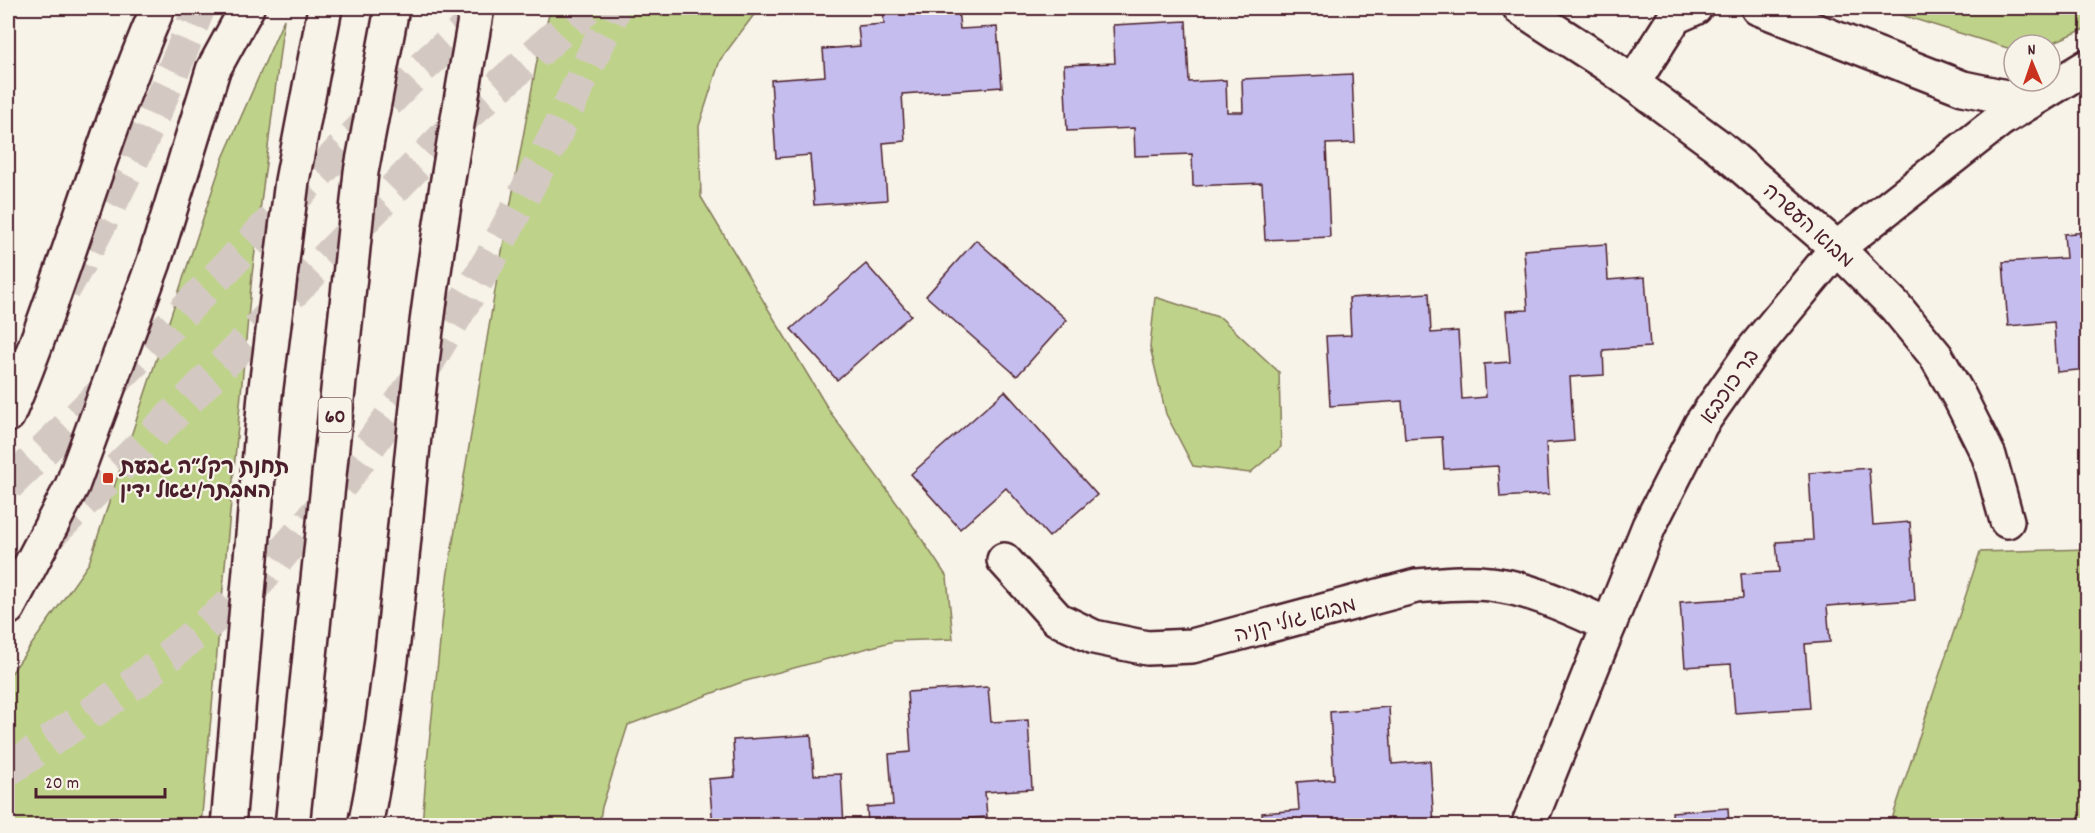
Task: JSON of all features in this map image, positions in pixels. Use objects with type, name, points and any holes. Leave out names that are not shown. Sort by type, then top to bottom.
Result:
[{"type":"main road","points":[[8,415],[28,366],[116,118],[158,8]]},
{"type":"main road","points":[[8,608],[72,486],[154,262],[213,70],[247,8]]},
{"type":"main road","points":[[228,825],[265,395],[292,181],[326,8]]},
{"type":"main road","name":"60","points":[[292,825],[361,172],[392,8]]},
{"type":"main road","points":[[381,825],[392,651],[419,392],[452,149],[477,8]]},
{"type":"main road","name":"מבוא העשרה","points":[[1520,8],[1608,65],[1718,146],[1837,248],[1895,306],[1936,357],[1960,398],[1989,456],[2007,521]]},
{"type":"main road","points":[[1633,83],[1676,16],[1695,8]]},
{"type":"main road","points":[[1758,8],[1963,88],[2006,97],[2039,96]]},
{"type":"main road","name":"בר כוכבא","points":[[1528,825],[1649,526],[1701,424],[1753,350],[1837,248],[2000,120],[2088,66]]},
{"type":"main road","name":"מבוא גולי קניה","points":[[1004,560],[1057,619],[1094,637],[1147,648],[1192,646],[1416,586],[1452,582],[1492,584],[1548,598],[1609,625]]},
{"type":"main road","points":[[365,825],[392,651]]},
{"type":"green space","points":[[551,8],[759,8],[720,60],[699,126],[701,197],[830,412],[909,520],[947,577],[953,639],[894,641],[742,682],[628,725],[602,807],[599,825],[422,825],[447,578],[498,273],[539,50]]},
{"type":"green space","points":[[1879,8],[2087,8],[2087,28],[2062,39],[2062,33],[2002,33],[2002,46]]},
{"type":"green space","points":[[284,19],[252,275],[201,825],[8,825],[8,678],[89,563],[223,158]]},
{"type":"green space","points":[[1155,297],[1221,318],[1279,372],[1281,447],[1250,473],[1193,466],[1166,414],[1150,347]]},
{"type":"green space","points":[[2087,549],[2084,698],[2088,699],[2087,825],[1890,825],[1980,552]]},
{"type":"building","points":[[883,8],[958,8],[960,29],[997,27],[1002,87],[902,94],[905,141],[883,143],[887,200],[814,205],[810,155],[776,158],[771,80],[825,76],[823,49],[860,46],[858,26],[884,24]]},
{"type":"building","points":[[1186,21],[1189,82],[1226,80],[1227,112],[1243,112],[1242,79],[1352,74],[1355,143],[1326,144],[1330,237],[1265,240],[1262,183],[1193,186],[1192,154],[1135,156],[1134,128],[1067,131],[1064,65],[1115,63],[1113,25]]},
{"type":"building","points":[[2088,232],[2088,369],[2057,372],[2054,322],[2008,326],[2003,262],[2066,258],[2064,234]]},
{"type":"building","points":[[976,240],[1067,320],[1017,376],[926,296]]},
{"type":"building","points":[[1606,244],[1608,280],[1645,277],[1650,347],[1603,350],[1604,375],[1570,377],[1574,441],[1546,443],[1549,494],[1500,497],[1498,466],[1444,469],[1442,437],[1405,439],[1402,401],[1330,406],[1326,336],[1351,335],[1349,298],[1429,293],[1431,333],[1458,331],[1462,399],[1486,397],[1484,364],[1510,362],[1506,311],[1528,310],[1524,250]]},
{"type":"building","points":[[866,264],[911,315],[837,380],[791,329]]},
{"type":"building","points":[[1005,391],[1097,495],[1049,537],[1006,488],[960,529],[911,474]]},
{"type":"building","points":[[1869,468],[1873,525],[1910,522],[1915,600],[1827,606],[1830,642],[1805,644],[1810,708],[1735,713],[1731,664],[1685,667],[1680,602],[1743,598],[1741,574],[1779,572],[1776,542],[1813,540],[1809,473]]},
{"type":"building","points":[[988,687],[991,722],[1028,720],[1032,789],[985,792],[987,817],[953,819],[953,826],[868,826],[867,807],[893,805],[889,754],[911,752],[907,692]]},
{"type":"building","points":[[1389,707],[1392,764],[1430,761],[1434,826],[1263,826],[1262,813],[1299,810],[1297,782],[1334,779],[1330,712]]},
{"type":"building","points":[[811,735],[814,775],[841,774],[844,826],[713,826],[709,779],[735,777],[733,740]]},
{"type":"building","points":[[1728,808],[1729,826],[1673,826],[1672,812]]},
{"type":"tunnel","points":[[64,290],[137,151],[199,8]]},
{"type":"tunnel","points":[[48,537],[187,401],[462,119],[587,8]]},
{"type":"tunnel","points":[[8,770],[139,680],[258,582],[345,480],[423,371],[492,256],[554,138],[615,8]]},
{"type":"tunnel","points":[[8,485],[140,356],[417,72],[487,9]]},
{"type":"place","name":"תחנת רקל״ה גבעת המבתר/יגאל ידין","points":[[108,478]]}]
